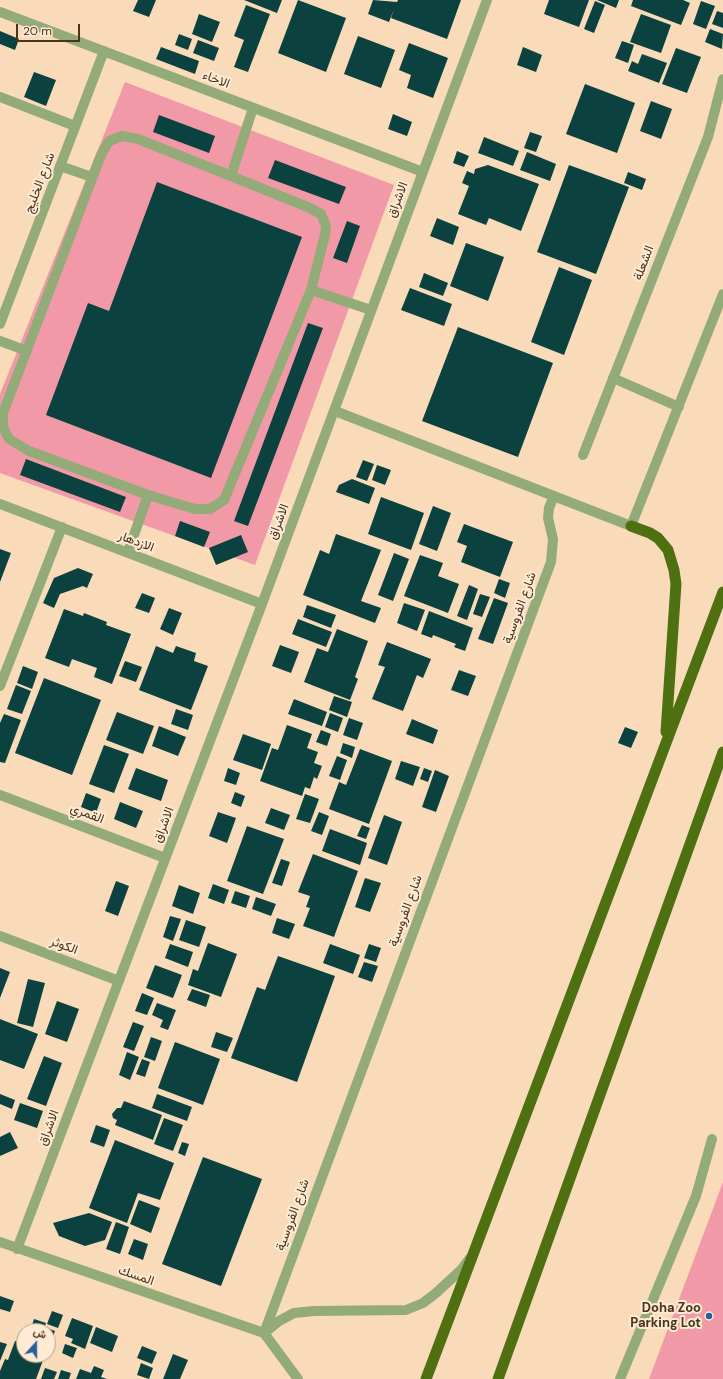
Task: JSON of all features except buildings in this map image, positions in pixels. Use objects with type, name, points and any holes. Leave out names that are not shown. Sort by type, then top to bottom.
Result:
[{"type":"highway","points":[[631,526],[650,533],[665,545],[671,557],[676,584],[665,745]]},
{"type":"highway","points":[[426,1379],[471,1256],[723,592]]},
{"type":"highway","points":[[498,1379],[723,752]]},
{"type":"street","name":"الاشراق","points":[[17,1249],[335,411],[371,310],[487,0]]},
{"type":"street","name":"الاخاء","points":[[0,12],[423,172]]},
{"type":"street","name":"شارع الخليج","points":[[0,324],[104,51]]},
{"type":"street","name":"الشعلة","points":[[584,455],[708,137],[723,79]]},
{"type":"street","points":[[0,97],[75,126]]},
{"type":"street","points":[[231,176],[253,108]]},
{"type":"street","points":[[122,136],[138,139],[231,176],[310,208],[321,214],[326,226],[311,290],[224,500],[210,509],[194,509],[148,495],[29,451],[9,439],[3,427],[3,413],[92,177],[101,155],[109,141],[122,136]]},
{"type":"street","points":[[60,166],[92,177]]},
{"type":"street","points":[[311,290],[371,310]]},
{"type":"street","points":[[335,411],[631,526],[723,294]]},
{"type":"street","points":[[0,341],[27,351]]},
{"type":"street","points":[[613,378],[679,407]]},
{"type":"street","points":[[128,552],[148,495]]},
{"type":"street","name":"شارع الفروسية","points":[[264,1333],[552,562],[553,540],[548,518],[549,508],[554,496]]},
{"type":"street","name":"الازدهار","points":[[0,504],[262,604]]},
{"type":"street","points":[[0,686],[62,527]]},
{"type":"street","name":"القمري","points":[[0,795],[165,858]]},
{"type":"street","name":"الكوثر","points":[[0,936],[119,981]]},
{"type":"street","points":[[620,1379],[694,1203],[712,1139]]},
{"type":"street","name":"المسك","points":[[0,1242],[264,1333]]},
{"type":"street","points":[[298,1379],[264,1333],[279,1321],[294,1313],[314,1311],[406,1310],[423,1303],[436,1293],[461,1270],[471,1256]]},
{"type":"shaded area","points":[[125,82],[394,185],[255,565],[0,473],[0,394]]},
{"type":"shaded area","points":[[723,1182],[723,1379],[649,1379]]},
{"type":"place","name":"Doha Zoo Parking Lot","points":[[709,1316]]}]
